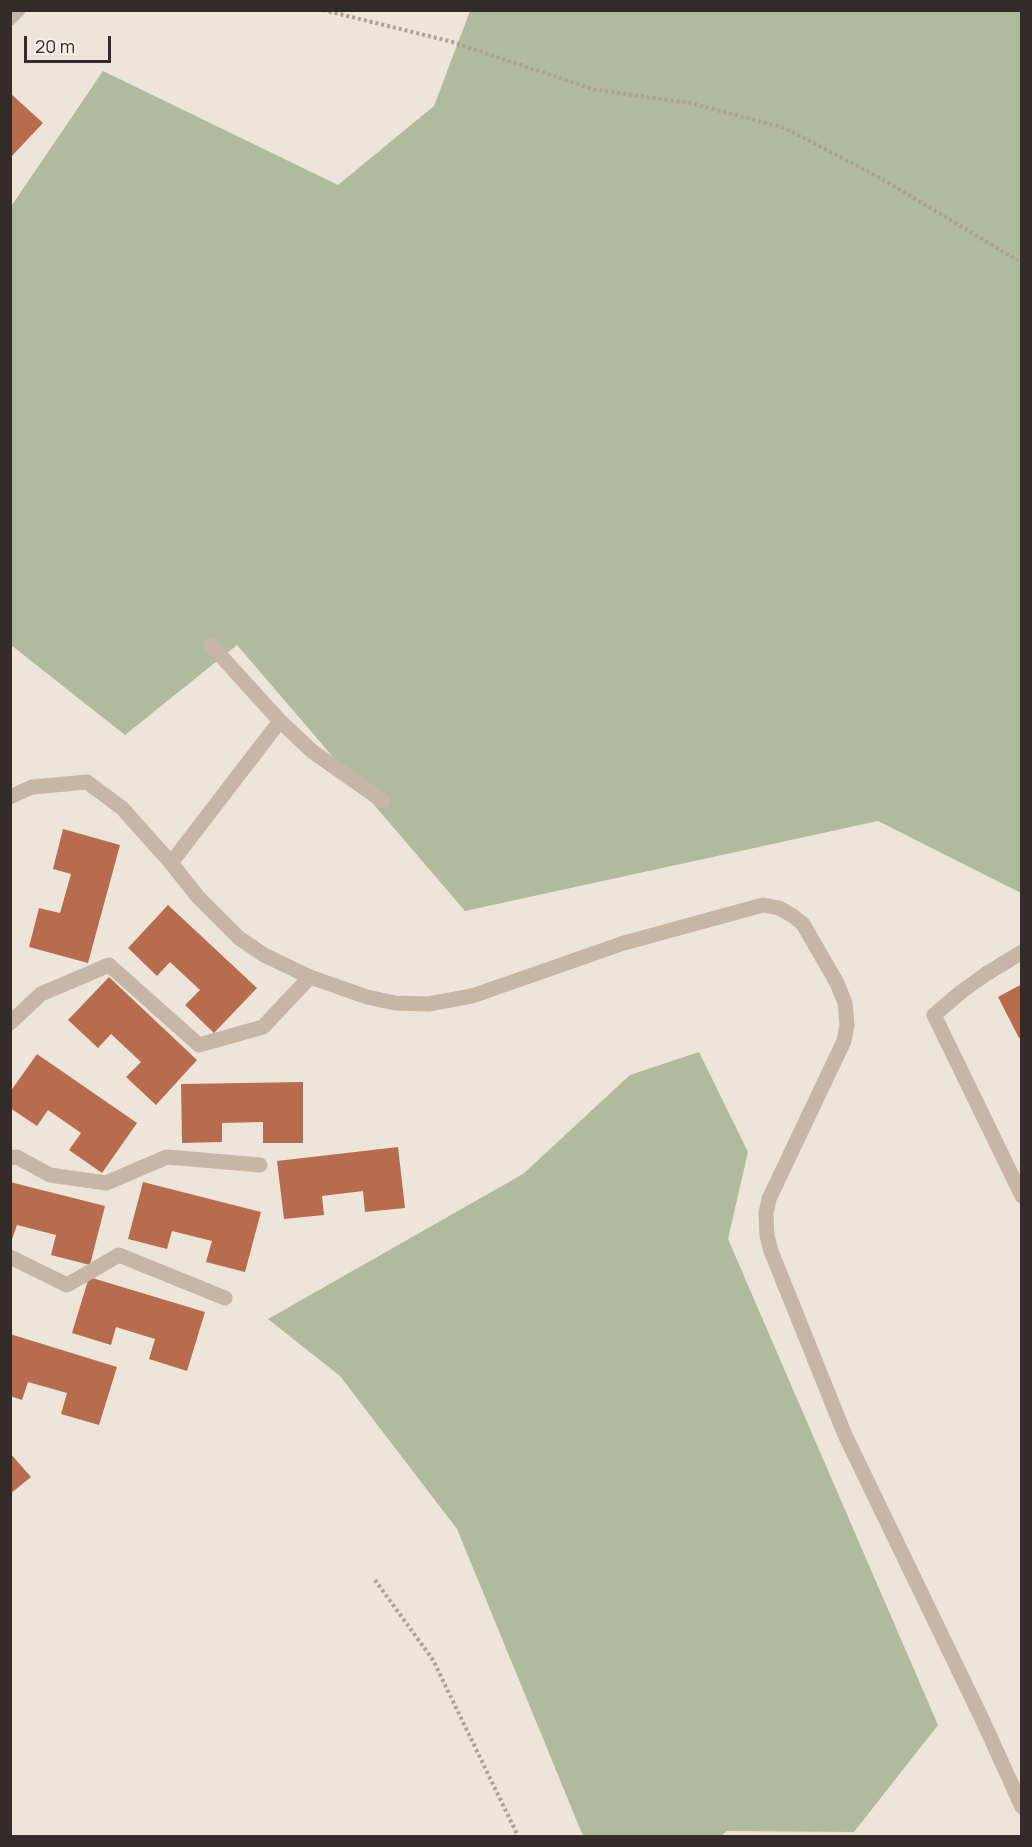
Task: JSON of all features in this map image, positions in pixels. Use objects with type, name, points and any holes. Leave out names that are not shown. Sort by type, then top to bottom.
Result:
[{"type":"street","points":[[10,18],[18,10]]},
{"type":"street","points":[[211,645],[280,721],[313,752],[383,801]]},
{"type":"street","points":[[171,863],[280,721]]},
{"type":"street","points":[[10,797],[32,787],[87,782],[122,808],[198,897],[239,938],[264,955],[310,977],[367,997],[395,1003],[428,1004],[472,996],[624,943],[763,905],[779,908],[803,924],[837,983],[845,1004],[847,1025],[844,1041],[769,1199],[766,1214],[767,1236],[845,1435],[1022,1807]]},
{"type":"street","points":[[1022,952],[977,980],[934,1015],[1022,1196]]},
{"type":"street","points":[[10,1023],[41,994],[109,965],[199,1045],[263,1027],[310,977]]},
{"type":"street","points":[[10,1142],[14,1158],[50,1175],[106,1184],[167,1157],[260,1165]]},
{"type":"street","points":[[10,1257],[67,1285],[119,1255],[225,1298]]},
{"type":"path","points":[[323,10],[449,41],[596,90],[690,103],[785,128],[882,179],[1022,263]]},
{"type":"path","points":[[375,1580],[433,1660],[518,1836]]},
{"type":"green space","points":[[470,11],[1021,11],[1021,893],[878,821],[465,911],[237,645],[125,735],[11,645],[10,208],[103,71],[338,185],[434,106]]},
{"type":"green space","points":[[699,1052],[748,1152],[728,1239],[938,1725],[854,1832],[727,1831],[721,1836],[583,1836],[457,1529],[340,1376],[268,1319],[523,1174],[630,1075]]},
{"type":"building","points":[[10,93],[43,123],[10,158]]},
{"type":"building","points":[[63,829],[120,845],[88,963],[29,947],[39,908],[60,913],[71,874],[53,869]]},
{"type":"building","points":[[168,905],[257,988],[214,1033],[185,1005],[200,990],[170,962],[157,976],[128,948]]},
{"type":"building","points":[[109,977],[197,1060],[156,1105],[126,1077],[141,1062],[111,1034],[98,1048],[68,1020]]},
{"type":"building","points":[[1022,984],[1022,1037],[1019,1038],[998,997]]},
{"type":"building","points":[[37,1054],[137,1123],[102,1173],[69,1150],[81,1133],[48,1110],[37,1126],[10,1108],[10,1092]]},
{"type":"building","points":[[303,1082],[303,1143],[263,1143],[263,1122],[222,1123],[222,1142],[182,1143],[181,1084]]},
{"type":"building","points":[[398,1147],[405,1208],[365,1212],[363,1191],[322,1196],[324,1215],[284,1219],[277,1161]]},
{"type":"building","points":[[10,1182],[105,1206],[90,1265],[51,1255],[56,1235],[17,1225],[10,1245]]},
{"type":"building","points":[[143,1182],[261,1212],[245,1272],[206,1262],[212,1241],[172,1231],[167,1249],[128,1239]]},
{"type":"building","points":[[89,1277],[205,1312],[187,1371],[149,1359],[155,1339],[116,1327],[111,1345],[72,1333]]},
{"type":"building","points":[[10,1334],[117,1367],[99,1425],[61,1414],[67,1393],[28,1382],[22,1400],[10,1396]]},
{"type":"building","points":[[10,1453],[31,1477],[10,1494]]}]
